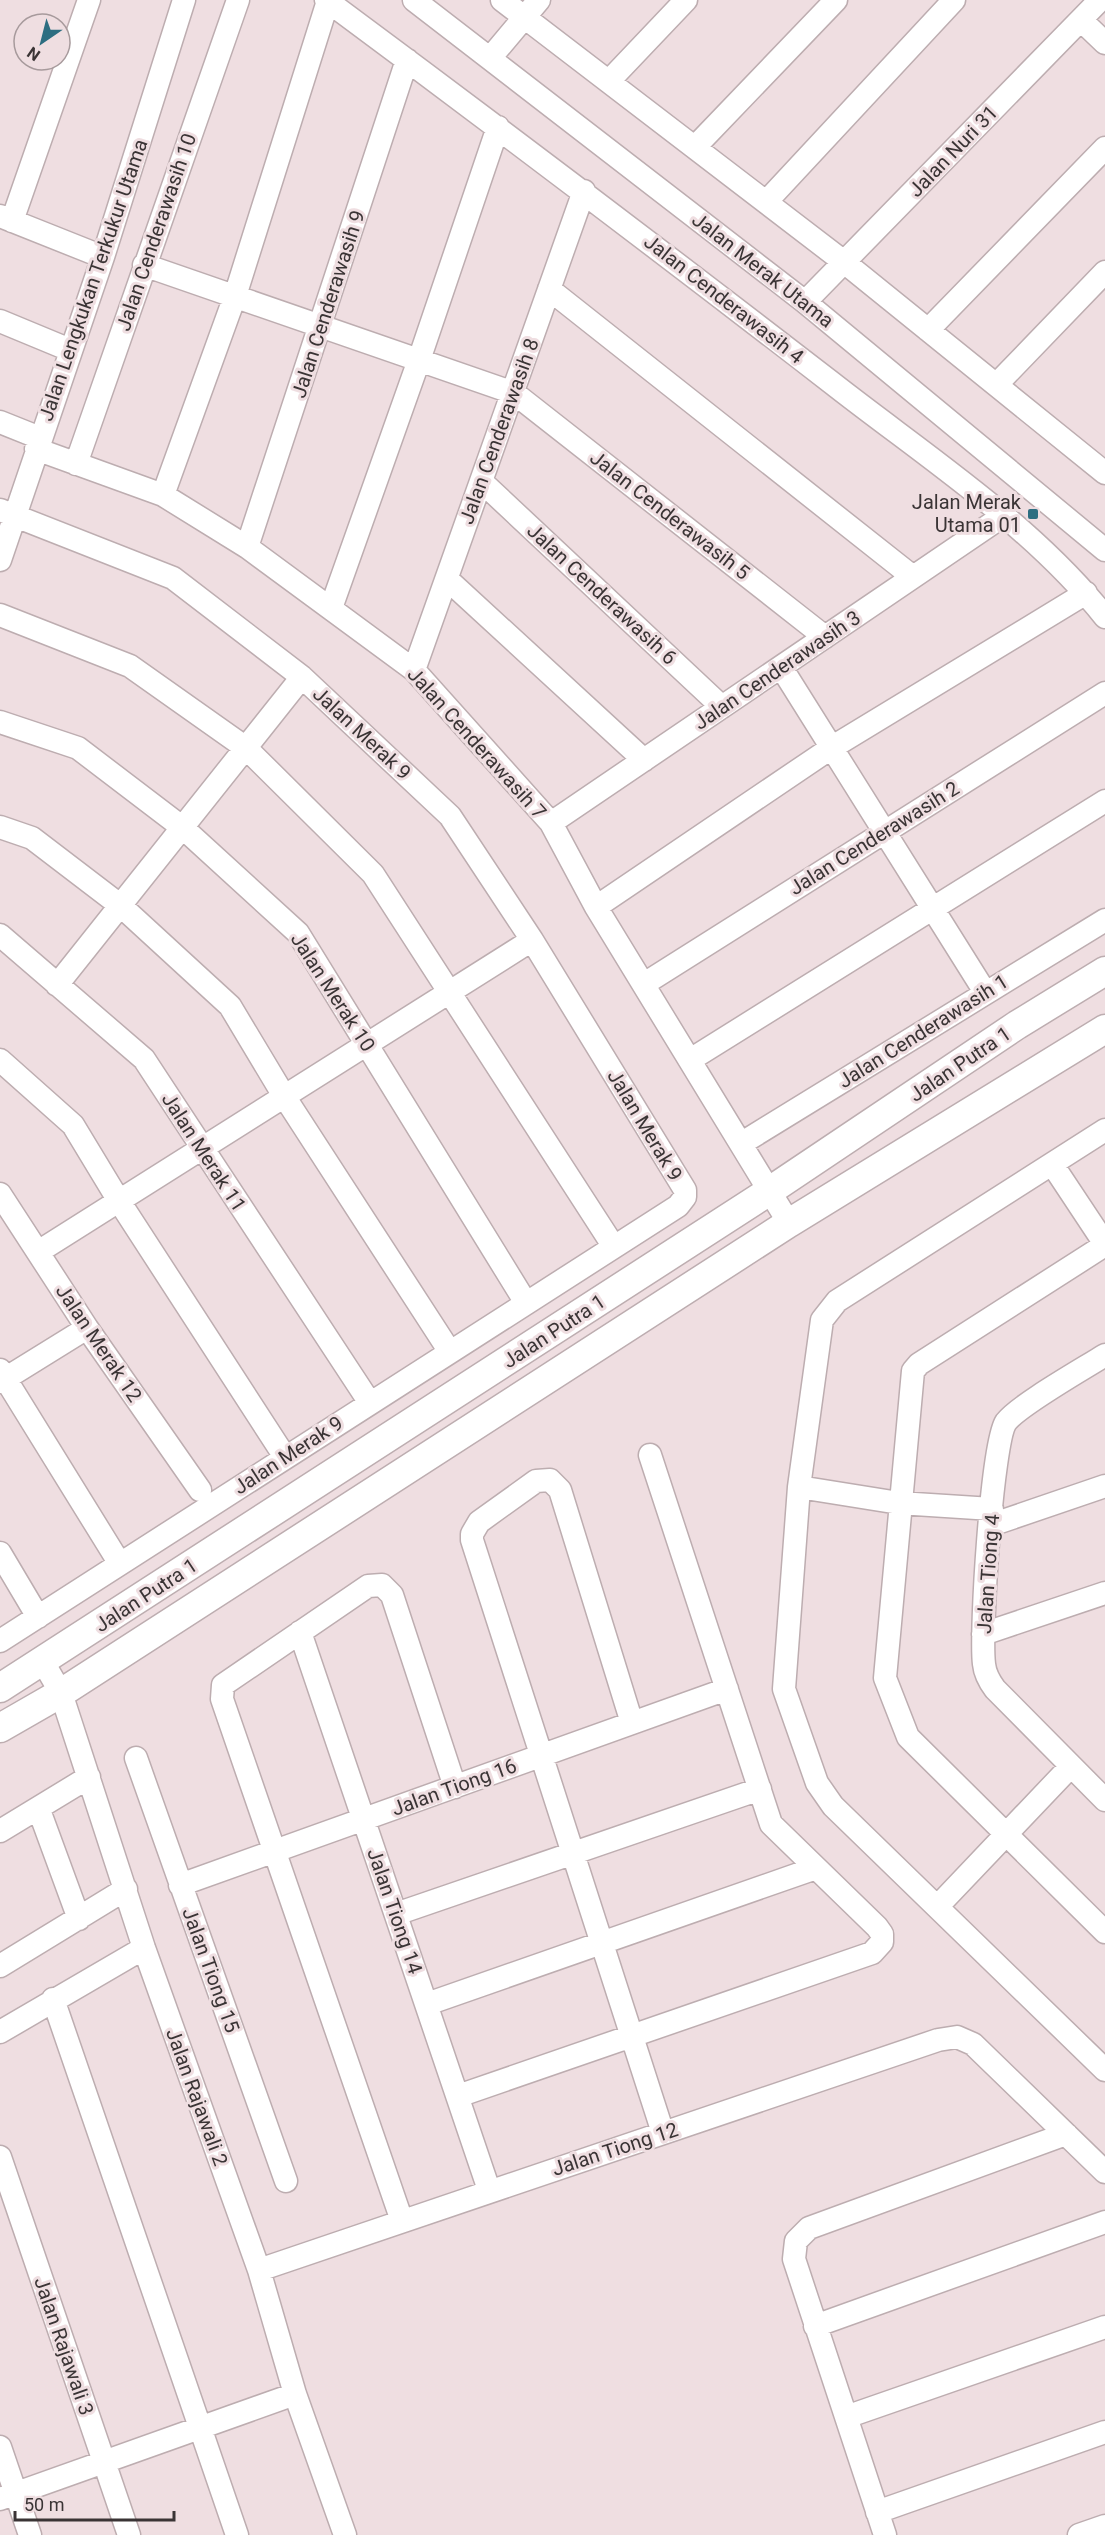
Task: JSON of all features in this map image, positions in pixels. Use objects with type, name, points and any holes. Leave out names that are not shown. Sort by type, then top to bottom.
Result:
[{"type":"main road","name":"Jalan Putra 1","points":[[0,1688],[768,1192],[1017,1025],[1105,971]]},
{"type":"main road","name":"Jalan Putra 1","points":[[0,1728],[61,1693],[789,1223],[1105,1029]]},
{"type":"street","points":[[89,0],[6,219],[103,257]]},
{"type":"street","name":"Jalan Lengkukan Terkukur Utama","points":[[0,560],[8,513],[38,444],[103,257],[184,0]]},
{"type":"street","name":"Jalan Cenderawasih 10","points":[[76,464],[238,0]]},
{"type":"street","name":"Jalan Merak Utama","points":[[414,0],[491,57],[805,302],[1105,550]]},
{"type":"street","points":[[502,0],[532,8],[609,81],[844,262],[1105,473]]},
{"type":"street","points":[[609,81],[686,0]]},
{"type":"street","points":[[695,147],[836,0]]},
{"type":"street","points":[[766,202],[954,0]]},
{"type":"street","name":"Jalan Nuri 31","points":[[805,302],[1100,0]]},
{"type":"street","points":[[163,495],[235,296],[327,1]]},
{"type":"street","name":"Jalan Cenderawasih 4","points":[[327,1],[584,190],[1003,516],[1086,593],[1105,617]]},
{"type":"street","points":[[491,57],[532,8]]},
{"type":"street","points":[[1081,20],[1105,43]]},
{"type":"street","name":"Jalan Cenderawasih 9","points":[[247,547],[407,60]]},
{"type":"street","points":[[331,608],[420,360],[498,127]]},
{"type":"street","points":[[928,330],[1105,148]]},
{"type":"street","name":"Jalan Cenderawasih 8","points":[[414,670],[584,190]]},
{"type":"street","name":"Jalan Cenderawasih 5","points":[[144,265],[514,393],[825,637]]},
{"type":"street","points":[[997,384],[1105,272]]},
{"type":"street","points":[[549,289],[913,578]]},
{"type":"street","points":[[0,321],[70,350]]},
{"type":"street","name":"Jalan Cenderawasih 7","points":[[0,423],[76,464],[163,495],[247,547],[414,670],[551,823],[596,907],[789,1223]]},
{"type":"street","name":"Jalan Cenderawasih 6","points":[[481,481],[722,707]]},
{"type":"street","name":"Jalan Merak 9","points":[[0,1641],[678,1206],[685,1197],[685,1190],[532,940],[450,816],[302,677],[173,578],[8,513]]},
{"type":"street","name":"Jalan Cenderawasih 3","points":[[551,823],[1003,516]]},
{"type":"street","points":[[447,579],[644,760]]},
{"type":"street","points":[[596,907],[831,748],[1086,593]]},
{"type":"street","points":[[0,615],[130,666],[246,748],[373,874],[614,1247]]},
{"type":"street","points":[[781,667],[985,992]]},
{"type":"street","points":[[57,985],[302,677]]},
{"type":"street","name":"Jalan Cenderawasih 2","points":[[644,984],[1105,693]]},
{"type":"street","name":"Jalan Merak 10","points":[[0,722],[78,748],[183,828],[298,933],[526,1303]]},
{"type":"street","points":[[690,1060],[1105,801]]},
{"type":"street","points":[[0,827],[32,838],[121,906],[230,1006],[284,1096],[450,1352]]},
{"type":"street","name":"Jalan Cenderawasih 1","points":[[742,1143],[1105,920]]},
{"type":"street","name":"Jalan Merak 11","points":[[0,935],[144,1059],[370,1403]]},
{"type":"street","points":[[38,1252],[532,940]]},
{"type":"street","points":[[0,1060],[74,1125],[119,1201],[285,1457]]},
{"type":"street","points":[[1105,1130],[828,1310],[818,1332],[800,1487],[784,1689],[824,1795],[1105,2070]]},
{"type":"street","points":[[1052,1164],[1105,1244],[916,1367],[912,1376],[899,1503],[885,1678],[908,1737],[1007,1832],[1105,1932]]},
{"type":"street","name":"Jalan Merak 12","points":[[0,1194],[87,1328],[200,1491]]},
{"type":"street","points":[[87,1328],[2,1377],[120,1564]]},
{"type":"street","name":"Jalan Tiong 4","points":[[1105,1355],[1007,1420],[999,1440],[982,1634],[984,1667],[988,1678],[1105,1800]]},
{"type":"street","points":[[458,2096],[872,1953],[882,1942],[882,1934],[877,1927],[771,1824],[650,1455]]},
{"type":"street","points":[[632,1723],[560,1490],[550,1479],[536,1481],[478,1522],[472,1534],[663,2133]]},
{"type":"street","points":[[800,1487],[991,1517],[1105,1486]]},
{"type":"street","points":[[0,1553],[38,1617]]},
{"type":"street","points":[[402,2221],[221,1692],[228,1680],[300,1632],[368,1587],[382,1585],[388,1589],[455,1787]]},
{"type":"street","points":[[982,1634],[1105,1593]]},
{"type":"street","name":"Jalan Tiong 14","points":[[300,1632],[489,2190]]},
{"type":"street","name":"Jalan Rajawali 2","points":[[43,1662],[61,1693],[144,1948],[259,2270],[295,2394],[345,2535]]},
{"type":"street","name":"Jalan Tiong 16","points":[[180,1885],[727,1689]]},
{"type":"street","name":"Jalan Tiong 15","points":[[136,1758],[286,2181]]},
{"type":"street","points":[[937,1907],[1071,1766]]},
{"type":"street","points":[[0,1831],[39,1810],[89,1777]]},
{"type":"street","points":[[396,1914],[760,1789]]},
{"type":"street","points":[[39,1810],[79,1919]]},
{"type":"street","points":[[427,2004],[816,1869]]},
{"type":"street","points":[[0,1966],[126,1889]]},
{"type":"street","points":[[0,2032],[144,1948]]},
{"type":"street","points":[[53,1999],[237,2535]]},
{"type":"street","name":"Jalan Tiong 12","points":[[259,2270],[489,2190],[938,2040],[957,2037],[973,2044],[1066,2134]]},
{"type":"street","points":[[885,2535],[794,2259],[793,2250],[801,2233],[1066,2134],[1105,2172]]},
{"type":"street","name":"Jalan Rajawali 3","points":[[0,2157],[129,2535]]},
{"type":"street","points":[[815,2326],[1105,2222]]},
{"type":"street","points":[[846,2417],[1105,2327]]},
{"type":"street","points":[[8,2496],[295,2394]]},
{"type":"street","points":[[877,2512],[1105,2432]]},
{"type":"street","points":[[0,2447],[8,2496],[30,2535]]},
{"type":"street","points":[[1079,2535],[1105,2526]]},
{"type":"place","name":"Jalan Merak Utama 01","points":[[1033,514]]}]
